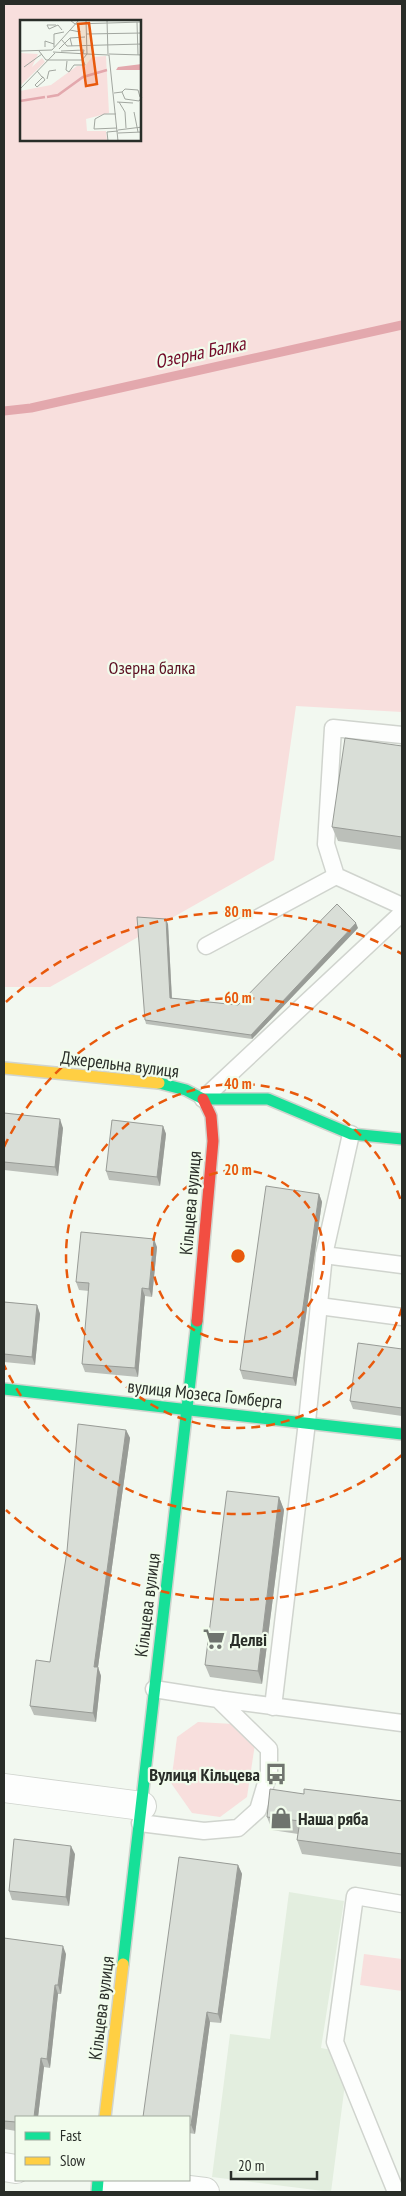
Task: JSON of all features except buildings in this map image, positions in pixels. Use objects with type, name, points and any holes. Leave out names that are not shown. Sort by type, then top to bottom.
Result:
[{"type":"main road","name":"Джерельна вулиця","points":[[4,1068],[158,1083],[186,1090],[204,1099],[268,1098],[351,1134],[402,1139]]},
{"type":"main road","name":"Кільцева вулиця","points":[[106,2116],[154,1689],[188,1411],[214,1134],[212,1113],[204,1099]]},
{"type":"main road","name":"вулиця Мозеса Гомберга","points":[[4,1389],[402,1434]]},
{"type":"street","points":[[4,1788],[141,1815]]},
{"type":"street","points":[[114,2181],[205,2192]]},
{"type":"lane","points":[[402,735],[333,728],[326,844],[336,876],[402,906]]},
{"type":"lane","points":[[206,946],[336,876]]},
{"type":"lane","points":[[204,1099],[402,913]]},
{"type":"lane","points":[[273,1706],[307,1422],[324,1255],[351,1134]]},
{"type":"lane","points":[[324,1255],[402,1264]]},
{"type":"lane","points":[[319,1306],[402,1317]]},
{"type":"lane","points":[[154,1689],[402,1723]]},
{"type":"lane","points":[[141,1815],[204,1831],[238,1828],[258,1810],[269,1773],[269,1749],[218,1699]]},
{"type":"lane","points":[[396,2192],[335,2042],[355,1896],[402,1904]]},
{"type":"shaded area","points":[[289,1892],[344,1901],[321,2048],[349,2053],[331,2192],[212,2177],[230,2034],[270,2039]]},
{"type":"green space","name":"Озерна балка","points":[[4,4],[402,4],[402,712],[296,706],[274,860],[50,987],[4,987]]},
{"type":"green space","points":[[198,1722],[233,1724],[255,1744],[247,1797],[220,1817],[192,1813],[171,1783],[177,1737]]},
{"type":"green space","points":[[364,1954],[402,1959],[402,1991],[360,1985]]},
{"type":"waterway","name":"Озерна Балка","points":[[4,411],[31,408],[402,325]]},
{"type":"traffic: fast","points":[[159,1083],[186,1090],[203,1099],[268,1099],[351,1134],[402,1139]]},
{"type":"traffic: fast","points":[[123,1964],[197,1321]]},
{"type":"traffic: fast","points":[[4,1389],[402,1434]]},
{"type":"traffic: fast","points":[[97,2192],[98,2181]]},
{"type":"traffic: slow","points":[[4,1068],[159,1083]]},
{"type":"traffic: slow","points":[[105,2116],[123,1964]]},
{"type":"traffic: jam","points":[[197,1321],[213,1141],[211,1116],[203,1099]]},
{"type":"place","name":"Делві","points":[[214,1639]]},
{"type":"place","name":"Вулиця Кільцева","points":[[276,1774]]},
{"type":"place","name":"Наша ряба","points":[[281,1818]]}]
